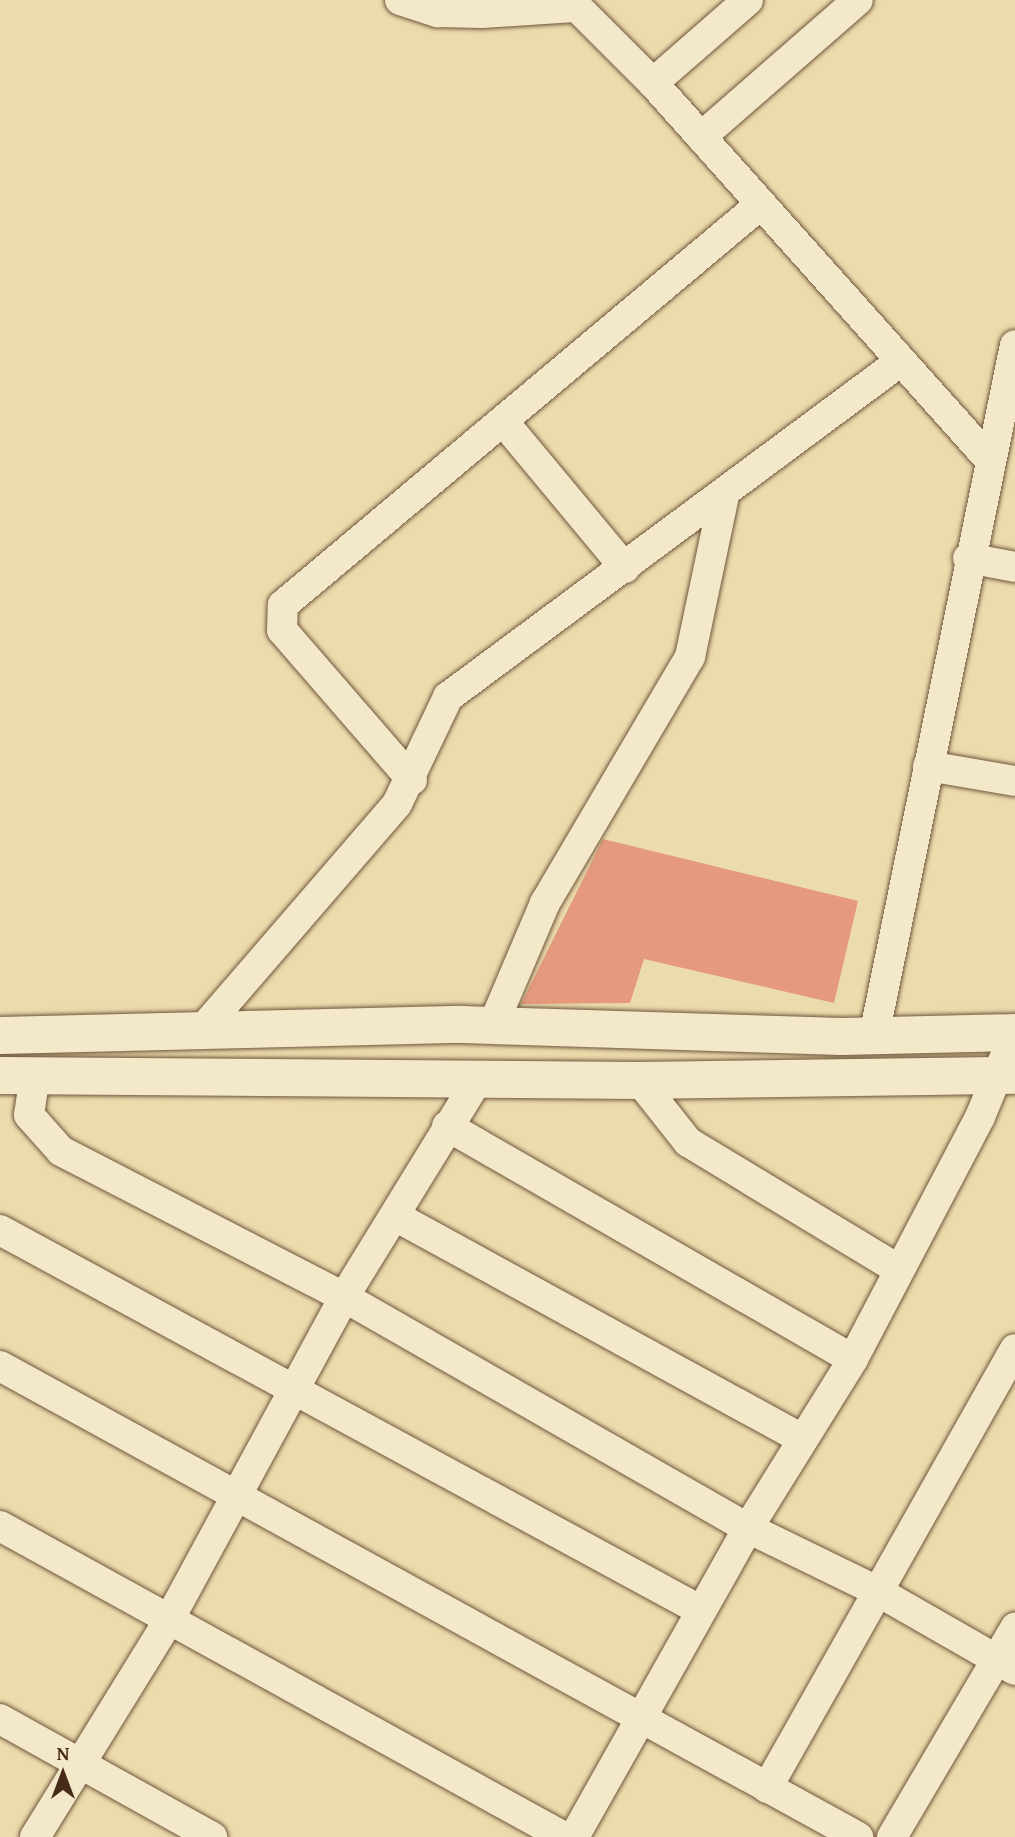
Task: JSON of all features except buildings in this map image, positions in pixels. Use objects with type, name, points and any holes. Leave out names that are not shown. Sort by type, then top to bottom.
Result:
[{"type":"street","points":[[400,0],[438,12],[482,13],[572,3],[653,83],[988,458]]},
{"type":"street","points":[[653,83],[748,0]]},
{"type":"street","points":[[701,137],[858,0]]},
{"type":"street","points":[[412,780],[282,630],[280,616],[291,595],[761,204]]},
{"type":"street","points":[[874,1035],[988,458],[1009,399],[1015,345]]},
{"type":"street","points":[[202,1030],[412,780],[448,697],[482,666],[625,568],[901,361]]},
{"type":"street","points":[[503,421],[625,568]]},
{"type":"street","points":[[493,1025],[544,903],[690,657],[723,495]]},
{"type":"street","points":[[968,558],[1015,567]]},
{"type":"street","points":[[928,766],[1015,780]]},
{"type":"street","points":[[0,1035],[493,1025],[874,1035],[1015,1032],[1007,1075],[896,1268],[853,1359],[700,1610],[644,1716],[574,1837]]},
{"type":"street","points":[[1006,1664],[877,1591],[748,1528],[344,1297],[61,1152],[29,1115],[18,1075],[639,1080],[1007,1075]]},
{"type":"street","points":[[35,1837],[77,1762],[170,1618],[344,1297],[478,1079]]},
{"type":"street","points":[[639,1080],[688,1142],[896,1268]]},
{"type":"street","points":[[447,1126],[853,1359]]},
{"type":"street","points":[[395,1216],[802,1439]]},
{"type":"street","points":[[0,1230],[700,1610]]},
{"type":"street","points":[[767,1788],[1015,1349]]},
{"type":"street","points":[[0,1366],[240,1493],[858,1837]]},
{"type":"street","points":[[0,1525],[564,1837]]},
{"type":"street","points":[[892,1837],[1006,1664],[1015,1628]]},
{"type":"street","points":[[0,1720],[212,1837]]}]
